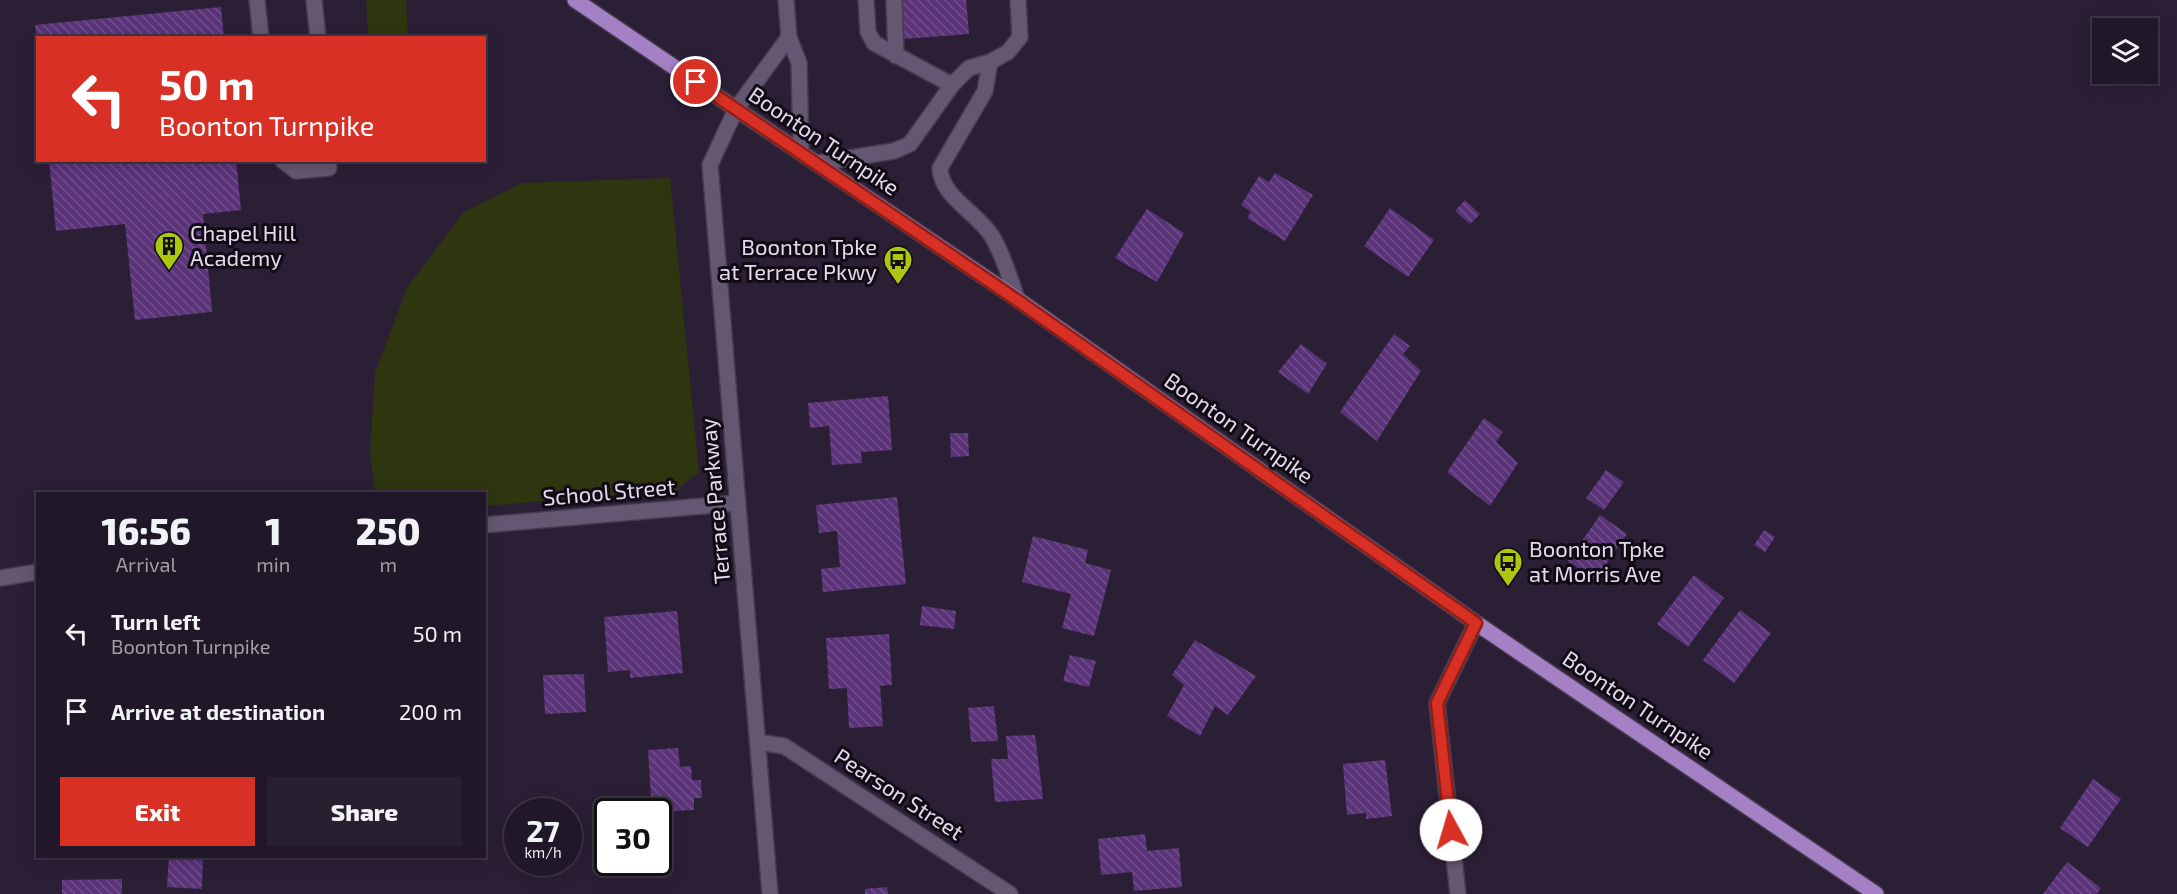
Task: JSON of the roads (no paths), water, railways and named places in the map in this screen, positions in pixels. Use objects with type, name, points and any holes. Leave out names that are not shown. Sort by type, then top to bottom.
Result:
[{"type":"main road","name":"Boonton Turnpike","points":[[575,0],[801,151],[1476,623],[1876,894]]},
{"type":"street","points":[[258,0],[261,36]]},
{"type":"street","points":[[314,0],[318,36]]},
{"type":"street","points":[[786,0],[789,36],[799,63],[801,151]]},
{"type":"street","points":[[866,0],[871,38],[881,49],[952,85]]},
{"type":"street","points":[[894,0],[896,56]]},
{"type":"street","points":[[818,163],[894,151],[910,144],[952,85],[969,68],[990,62],[1008,52],[1020,37],[1018,0]]},
{"type":"street","name":"Terrace Parkway","points":[[770,894],[710,165],[736,109],[789,36]]},
{"type":"street","points":[[990,62],[985,91],[940,168],[941,178],[955,197],[992,236],[1005,263],[1017,300]]},
{"type":"street","points":[[285,162],[296,171],[329,168],[328,162]]},
{"type":"street","name":"School Street","points":[[486,525],[738,503]]},
{"type":"street","points":[[0,578],[36,572]]},
{"type":"street","points":[[1458,894],[1437,703],[1476,623]]},
{"type":"street","name":"Pearson Street","points":[[758,741],[784,746],[1010,894]]},
{"type":"place","name":"Chapel Hill Academy","points":[[169,272]]},
{"type":"place","name":"Boonton Tpke at Terrace Pkwy","points":[[898,286]]},
{"type":"place","name":"Boonton Tpke at Morris Ave","points":[[1508,588]]}]
